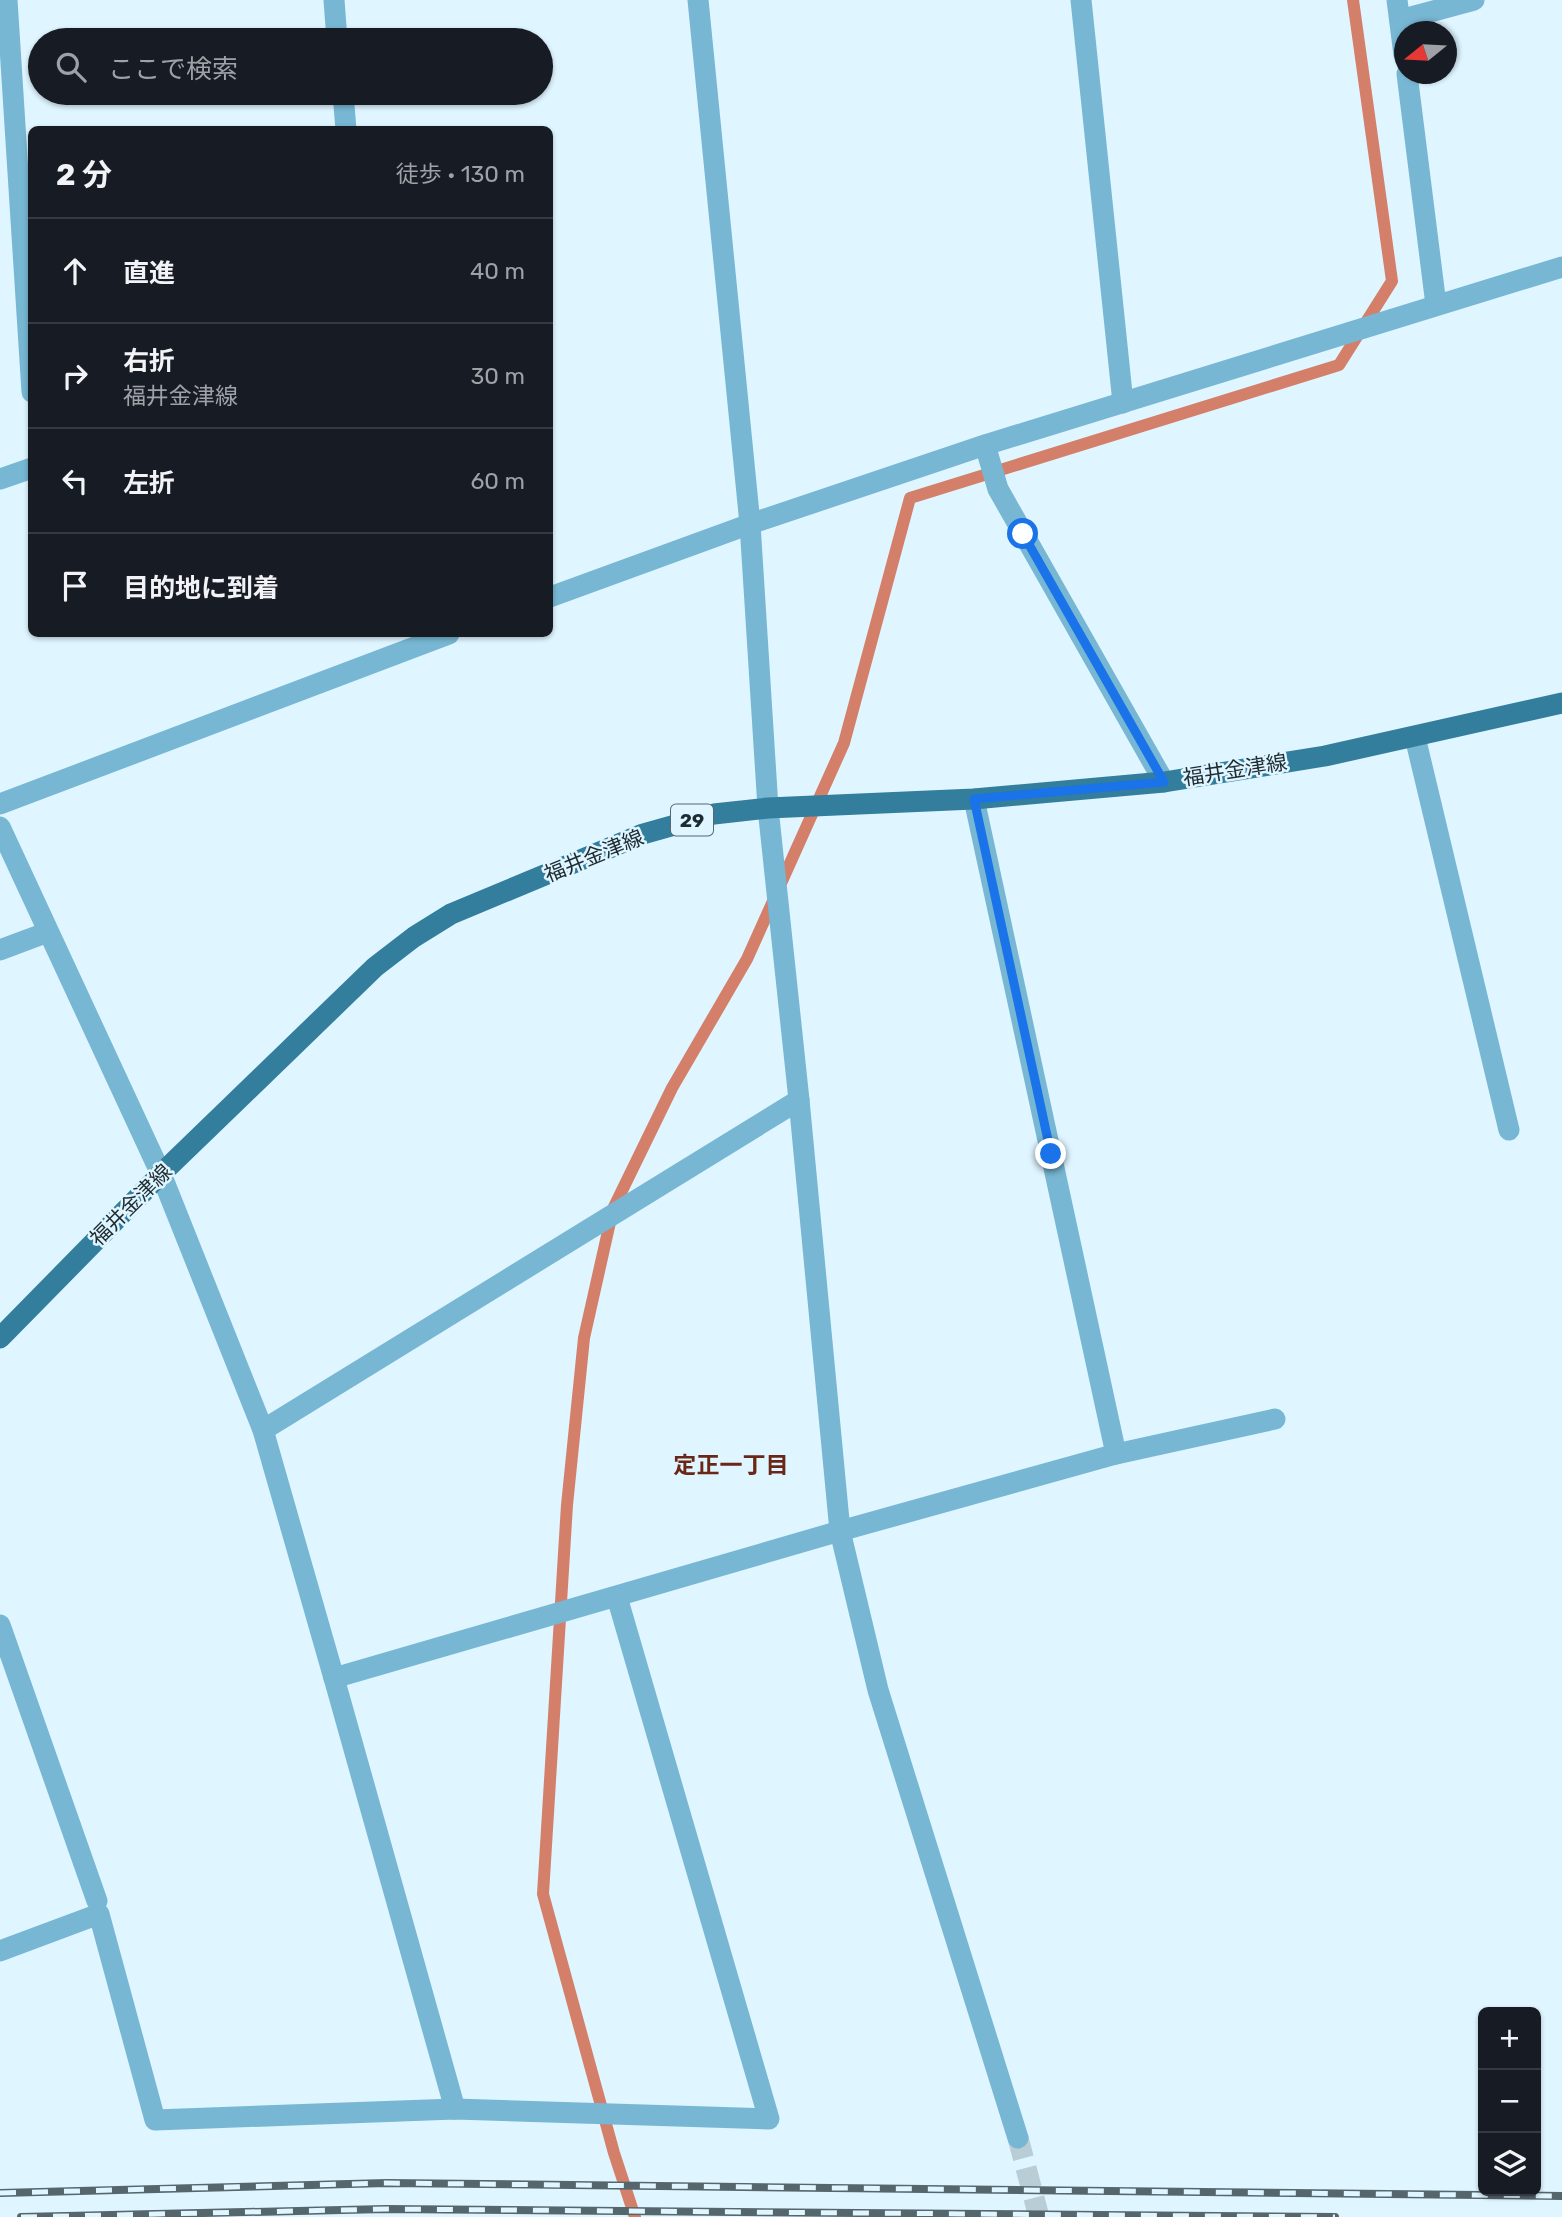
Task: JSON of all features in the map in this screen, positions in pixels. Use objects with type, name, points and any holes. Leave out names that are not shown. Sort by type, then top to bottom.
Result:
[{"type":"main road","name":"福井金津線","points":[[0,1338],[162,1174],[374,967],[451,914],[643,834],[714,814],[768,808],[974,799],[1164,782],[1325,756],[1562,703]]},
{"type":"street","points":[[7,0],[28,329]]},
{"type":"street","points":[[334,0],[336,28]]},
{"type":"street","points":[[698,0],[750,524],[768,808],[840,1531],[878,1690],[1018,2138]]},
{"type":"street","points":[[1081,0],[1123,403]]},
{"type":"street","points":[[1399,10],[1474,0]]},
{"type":"street","points":[[1408,84],[1436,305]]},
{"type":"street","points":[[344,105],[346,126]]},
{"type":"street","points":[[553,596],[750,524],[985,445],[1562,267]]},
{"type":"street","points":[[985,445],[998,489],[1164,782]]},
{"type":"street","points":[[0,480],[28,470]]},
{"type":"street","points":[[0,804],[393,643],[430,637]]},
{"type":"street","points":[[1415,737],[1509,1130]]},
{"type":"street","points":[[974,799],[1116,1454]]},
{"type":"street","points":[[0,827],[162,1174],[263,1430],[455,2109]]},
{"type":"street","points":[[0,950],[48,932]]},
{"type":"street","points":[[263,1430],[799,1100]]},
{"type":"street","points":[[334,1678],[1116,1454],[1275,1419]]},
{"type":"street","points":[[0,1951],[99,1914],[155,2120],[455,2109],[769,2119],[617,1597]]},
{"type":"street","points":[[0,1625],[97,1901]]},
{"type":"waterway","points":[[635,2217],[614,2153],[543,1894],[567,1505],[584,1338],[613,1209],[672,1088],[747,959],[844,743],[910,498],[1339,365],[1392,281],[1353,0]]},
{"type":"tunnel","points":[[1018,2138],[1039,2217]]},
{"type":"railway","points":[[0,2193],[387,2183],[1562,2196]]},
{"type":"railway","points":[[21,2217],[386,2209],[1335,2217]]},
{"type":"district","name":"定正一丁目","points":[[731,1465]]},
{"type":"route","points":[[1023,534],[1164,782],[974,799],[1051,1154]]}]
